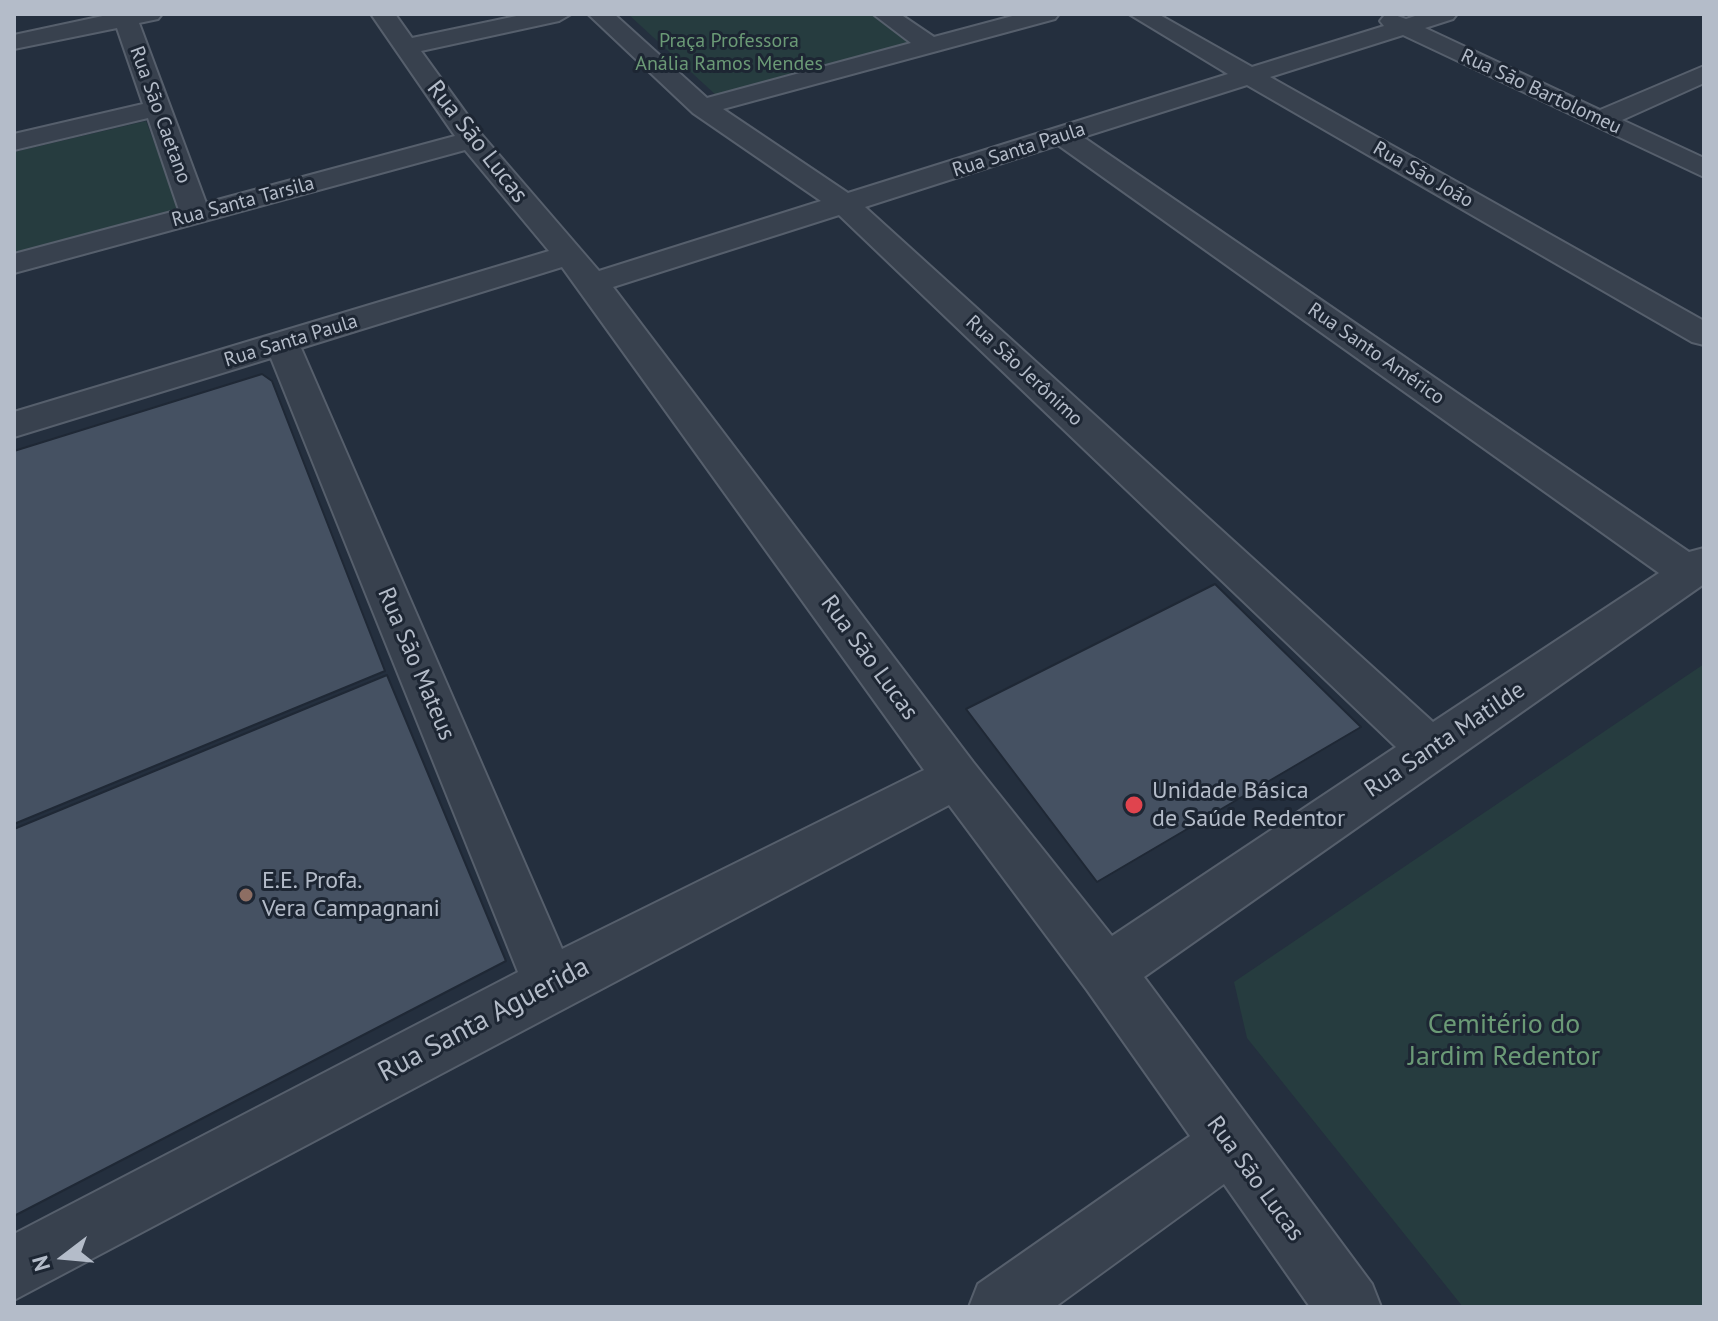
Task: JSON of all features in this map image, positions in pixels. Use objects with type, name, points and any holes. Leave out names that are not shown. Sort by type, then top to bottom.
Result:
[{"type":"street","points":[[394,31],[559,14]]},
{"type":"street","name":"Rua São Jerônimo","points":[[600,14],[702,107],[846,205],[1431,750]]},
{"type":"street","points":[[885,14],[929,45]]},
{"type":"street","points":[[702,107],[1047,14]]},
{"type":"street","name":"Rua São João","points":[[1141,14],[1704,335]]},
{"type":"street","name":"Rua São Bartolomeu","points":[[1377,14],[1704,169]]},
{"type":"street","name":"Rua Santa Paula","points":[[14,425],[283,345],[846,205],[1445,14]]},
{"type":"street","points":[[14,42],[133,16]]},
{"type":"street","name":"Rua São Caetano","points":[[133,16],[158,108],[196,215]]},
{"type":"street","name":"Rua São Lucas","points":[[394,31],[471,140],[580,269],[956,777],[1106,971],[1349,1307]]},
{"type":"street","points":[[1599,120],[1704,74]]},
{"type":"street","points":[[14,142],[158,108]]},
{"type":"street","name":"Rua Santo Américo","points":[[1063,136],[1697,568]]},
{"type":"street","name":"Rua Santa Tarsila","points":[[14,264],[471,140]]},
{"type":"street","name":"Rua São Mateus","points":[[283,345],[550,984]]},
{"type":"street","name":"Rua Santa Matilde","points":[[1106,971],[1697,568]]},
{"type":"street","name":"Rua Santa Aguerida","points":[[14,1268],[550,984],[956,777]]},
{"type":"street","points":[[1001,1307],[1229,1144]]},
{"type":"green space","name":"Praça Professora Anália Ramos Mendes","points":[[628,14],[875,14],[914,42],[717,96]]},
{"type":"green space","points":[[146,121],[181,212],[14,257],[14,152]]},
{"type":"green space","name":"Cemitério do Jardim Redentor","points":[[1704,664],[1704,1307],[1463,1307],[1247,1038],[1234,982]]},
{"type":"building","points":[[262,374],[272,381],[385,671],[14,824],[14,451]]},
{"type":"building","name":"Unidade Básica de Saúde Redentor","points":[[1215,584],[1361,727],[1097,882],[966,709]]},
{"type":"building","name":"E.E. Profa. Vera Campagnani","points":[[387,675],[506,961],[14,1216],[14,829]]},
{"type":"place","name":"Unidade Básica de Saúde Redentor","points":[[1134,805]]},
{"type":"place","name":"E.E. Profa. Vera Campagnani","points":[[246,895]]}]
